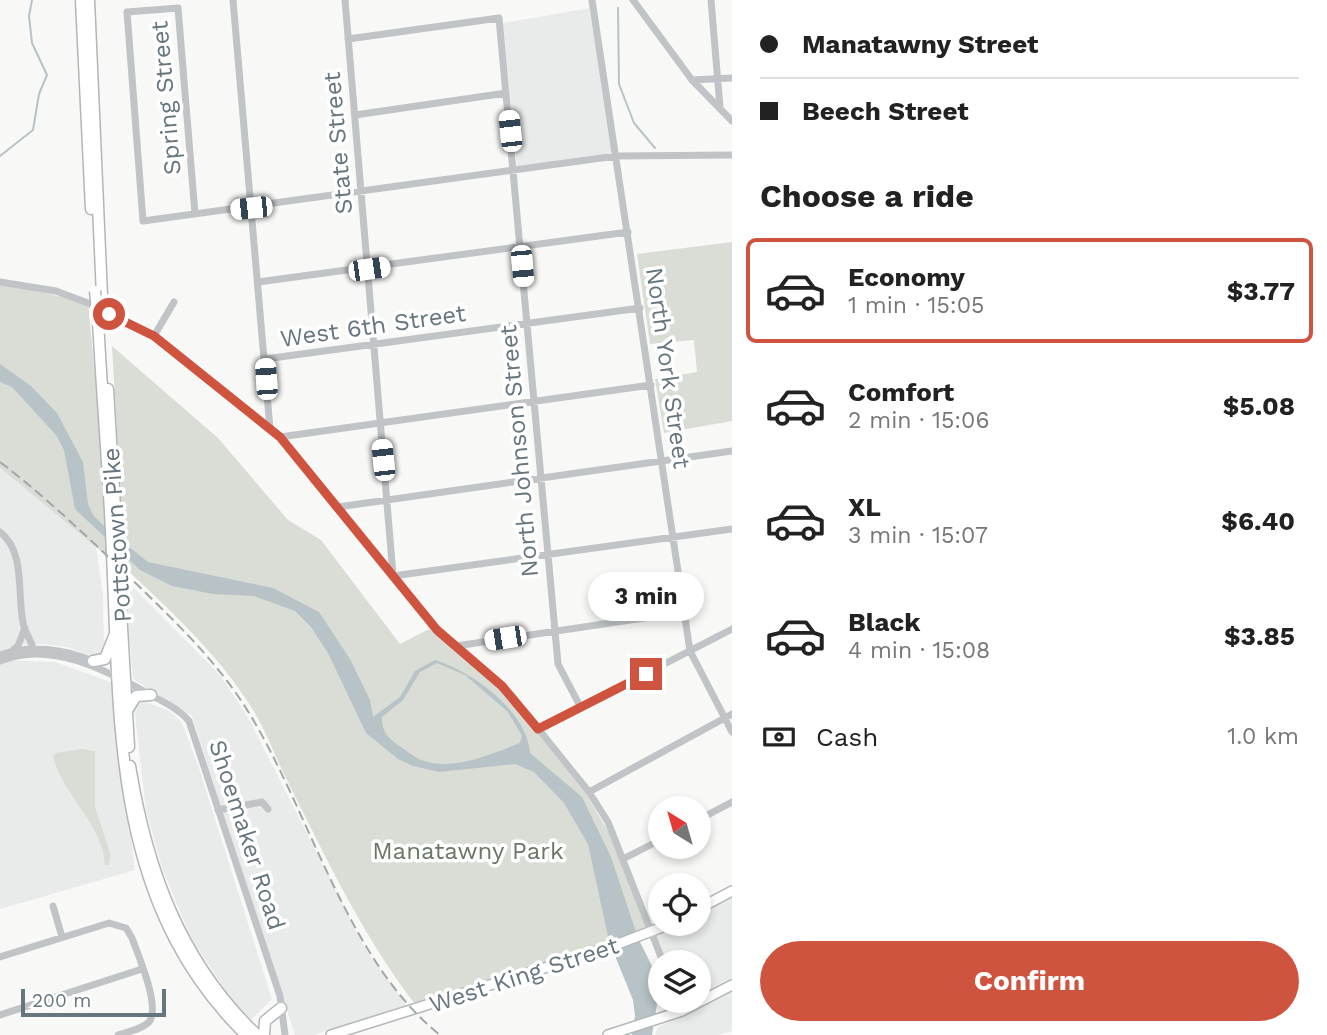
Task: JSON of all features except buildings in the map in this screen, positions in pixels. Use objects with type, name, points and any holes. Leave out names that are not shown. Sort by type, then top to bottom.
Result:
[{"type":"highway","name":"Pottstown Pike","points":[[81,0],[129,808],[160,913],[189,965],[242,1032]]},
{"type":"highway","name":"Pottstown Pike","points":[[89,0],[99,294]]},
{"type":"highway","name":"Pottstown Pike","points":[[116,556],[116,629],[127,713],[129,757],[141,830],[167,906],[199,967],[257,1035]]},
{"type":"highway","points":[[93,661],[100,661],[108,654],[116,629]]},
{"type":"highway","points":[[127,713],[136,696],[151,695]]},
{"type":"highway","points":[[264,1035],[266,1019],[281,1007]]},
{"type":"main road","points":[[711,902],[732,891]]},
{"type":"main road","name":"West King Street","points":[[331,1035],[648,934]]},
{"type":"main road","points":[[711,993],[732,985]]},
{"type":"main road","points":[[608,1035],[670,1013]]},
{"type":"main road","name":"West King Street","points":[[344,1035],[397,1016]]},
{"type":"street","name":"Spring Street","points":[[156,0],[157,9],[178,8],[195,214]]},
{"type":"street","points":[[233,0],[270,429]]},
{"type":"street","name":"State Street","points":[[345,0],[393,576]]},
{"type":"street","name":"North York Street","points":[[592,0],[690,651],[729,716],[732,732]]},
{"type":"street","points":[[633,0],[692,80],[732,121]]},
{"type":"street","points":[[711,0],[720,109]]},
{"type":"street","points":[[157,9],[127,12],[143,221],[616,156],[732,155]]},
{"type":"street","name":"North Johnson Street","points":[[348,38],[499,18],[558,664],[581,708]]},
{"type":"street","points":[[692,80],[732,78]]},
{"type":"street","points":[[355,114],[506,93]]},
{"type":"street","points":[[258,282],[628,232]]},
{"type":"street","points":[[0,282],[56,291],[88,303],[154,336],[280,437],[437,630],[502,686],[589,792],[608,822],[648,931]]},
{"type":"street","points":[[154,336],[174,302]]},
{"type":"street","name":"West 6th Street","points":[[265,359],[640,308]]},
{"type":"street","points":[[280,437],[651,385]]},
{"type":"street","points":[[338,507],[732,452]]},
{"type":"street","points":[[393,576],[548,552],[732,529]]},
{"type":"street","points":[[0,532],[11,543],[16,555],[24,628],[34,651]]},
{"type":"street","points":[[456,646],[684,612]]},
{"type":"street","points":[[11,651],[18,646],[24,628]]},
{"type":"street","points":[[538,729],[732,629]]},
{"type":"street","name":"Shoemaker Road","points":[[0,655],[11,651],[67,652],[93,661],[177,710],[189,722],[281,1007],[285,1035]]},
{"type":"street","name":"Shoemaker Road","points":[[0,661],[34,651],[80,661],[121,677]]},
{"type":"street","points":[[589,792],[729,716]]},
{"type":"street","points":[[218,810],[262,802],[268,809]]},
{"type":"street","points":[[711,813],[732,802]]},
{"type":"street","points":[[623,859],[648,846]]},
{"type":"street","points":[[53,906],[62,937]]},
{"type":"street","points":[[0,957],[116,922],[126,928],[132,938],[154,1004],[151,1019],[145,1025],[118,1035]]},
{"type":"street","points":[[0,1015],[142,969]]},
{"type":"shaded area","points":[[590,8],[613,153],[517,166],[503,23]]},
{"type":"shaded area","points":[[0,364],[31,386],[57,413],[83,462],[88,504],[93,515],[148,562],[273,588],[319,612],[350,659],[370,700],[373,717],[400,697],[415,671],[435,660],[450,666],[481,684],[509,708],[527,737],[530,753],[582,797],[611,857],[638,938],[648,958],[648,1013],[656,1013],[652,1035],[632,1035],[635,1016],[633,1000],[609,941],[588,844],[564,803],[534,772],[515,764],[439,772],[413,766],[398,759],[366,733],[328,653],[311,627],[295,611],[254,596],[213,594],[172,586],[140,570],[75,509],[64,450],[56,435],[12,387],[0,382]],"holes":[[[437,663],[465,675],[508,712],[522,736],[520,743],[470,760],[444,764],[419,759],[397,744],[387,735],[382,717],[403,700],[420,672]]]},
{"type":"shaded area","points":[[0,468],[96,547],[103,594],[104,655],[95,657],[67,647],[43,644],[21,645],[0,651]]},
{"type":"shaded area","points":[[124,578],[221,676],[250,721],[366,950],[406,1005],[314,1035],[295,1035],[192,716],[133,679]]},
{"type":"shaded area","points":[[8,660],[55,662],[111,682],[135,870],[0,909],[0,664]]},
{"type":"shaded area","points":[[140,700],[170,711],[182,723],[198,765],[272,999],[251,1020],[229,995],[192,940],[162,868],[146,810],[134,706]]},
{"type":"shaded area","points":[[732,891],[732,1031],[718,1035],[655,1035],[658,1027],[688,1013],[711,1013],[711,1002],[717,999],[715,994],[711,996],[711,950],[658,950],[653,936],[711,936],[711,902]]},
{"type":"green space","points":[[732,242],[732,421],[664,433],[655,379],[697,372],[694,340],[650,344],[637,254]]},
{"type":"green space","points":[[0,282],[88,303],[113,561],[0,468]]},
{"type":"green space","name":"Manatawny Park","points":[[112,346],[218,438],[288,520],[321,540],[400,644],[431,628],[503,691],[586,794],[611,836],[646,925],[645,930],[415,1004],[378,951],[345,894],[262,726],[240,690],[194,635],[125,568]]},
{"type":"green space","points":[[81,749],[95,751],[95,807],[110,853],[109,865],[105,865],[97,836],[65,784],[53,756],[56,753]]},
{"type":"waterway","points":[[0,156],[33,130],[39,94],[47,75],[32,43],[29,16],[32,0]]},
{"type":"waterway","points":[[618,8],[619,84],[634,123],[655,148]]},
{"type":"railway","points":[[0,462],[119,567],[221,673],[249,713],[271,752],[332,883],[379,967],[408,1004],[440,1035]]},
{"type":"route","points":[[109,314],[154,336],[280,437],[437,630],[502,686],[538,729],[646,674]]}]
